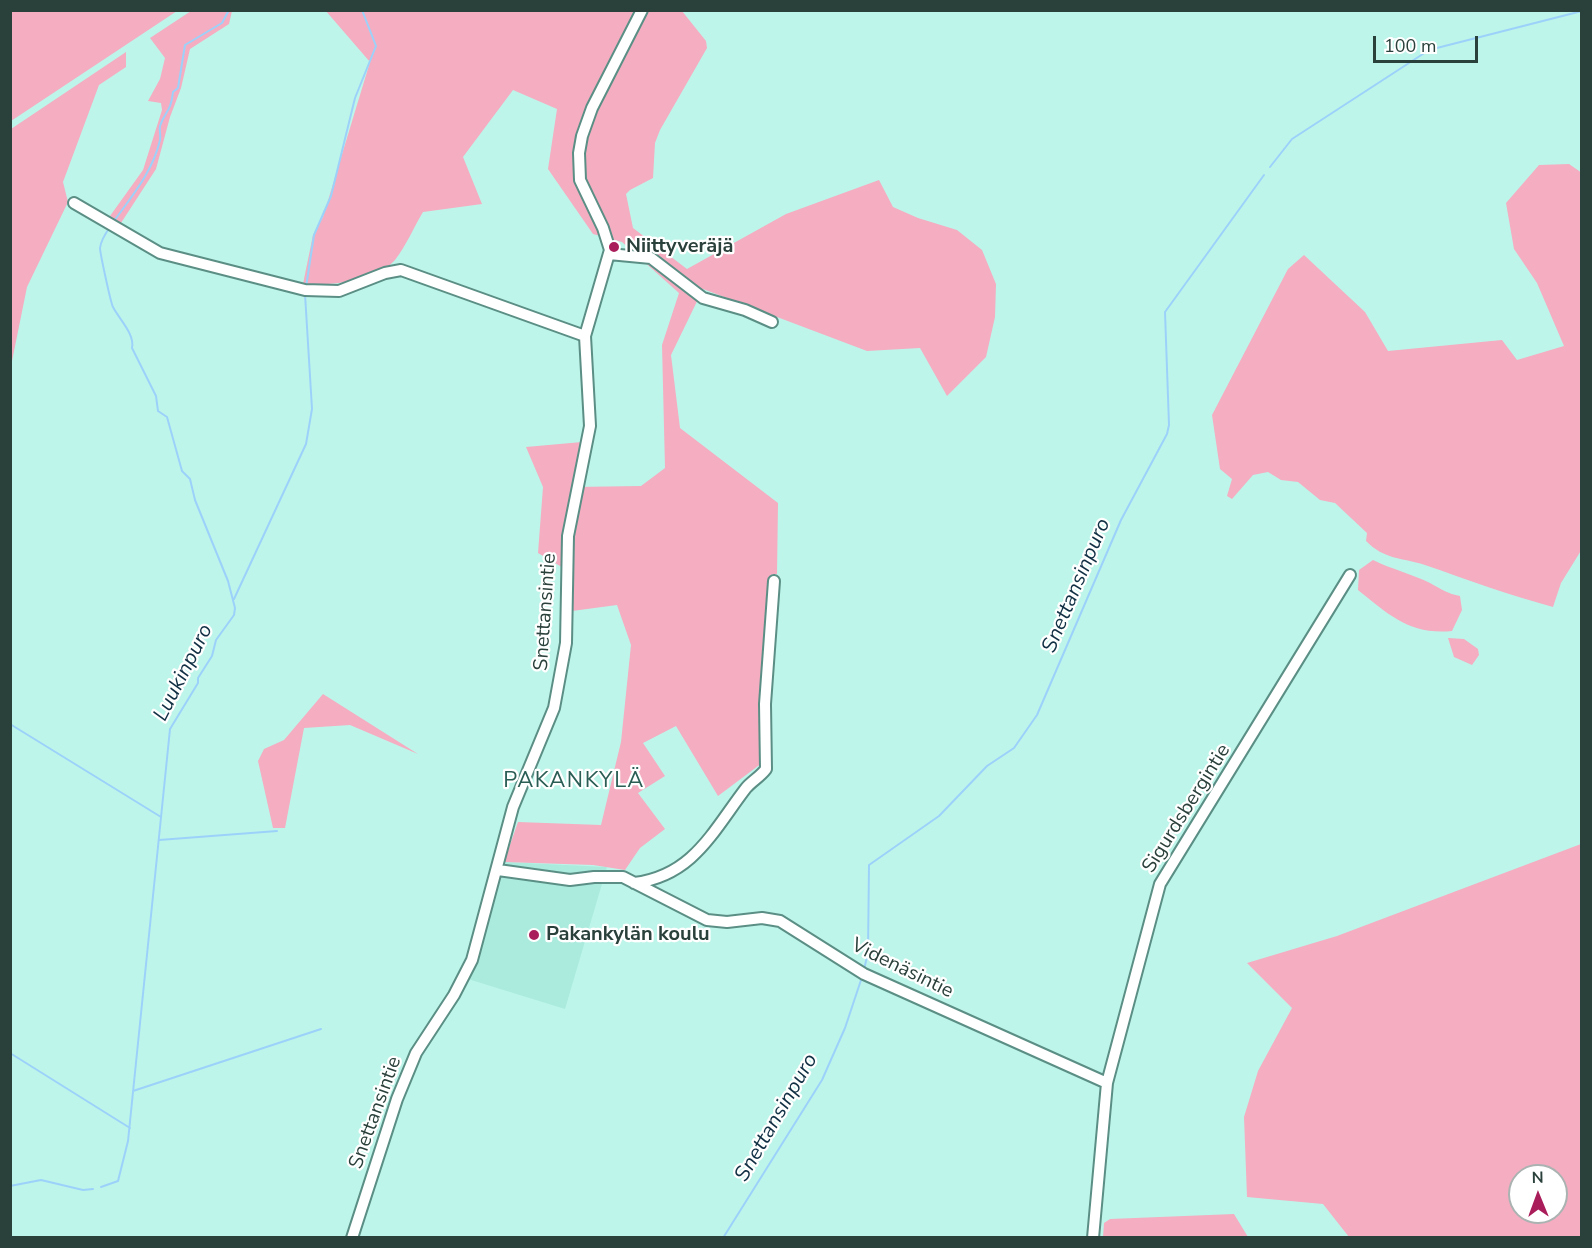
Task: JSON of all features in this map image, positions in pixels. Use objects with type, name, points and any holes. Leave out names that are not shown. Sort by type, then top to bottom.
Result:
[{"type":"street","points":[[642,10],[592,108],[582,136],[579,153],[580,180],[608,240],[609,254],[651,258],[703,298],[745,310],[772,322]]},
{"type":"street","points":[[74,203],[160,253],[304,291],[339,291],[385,273],[401,270],[585,336]]},
{"type":"street","name":"Snettansintie","points":[[352,1238],[397,1099],[416,1053],[463,980],[472,960],[498,870],[513,807],[554,708],[566,643],[568,536],[590,426],[585,336],[609,254]]},
{"type":"street","name":"Sigurdsbergintie","points":[[1107,1083],[1161,884],[1350,575]]},
{"type":"street","points":[[634,883],[654,880],[671,873],[691,859],[702,848],[748,785],[765,769],[765,704],[774,582]]},
{"type":"street","name":"Videnäsintie","points":[[498,870],[570,880],[594,877],[623,878],[707,920],[727,922],[762,918],[780,921],[864,974],[1107,1083]]},
{"type":"street","points":[[1093,1238],[1107,1083]]},
{"type":"shaded area","points":[[11,10],[177,10],[177,11],[11,121]]},
{"type":"shaded area","points":[[325,10],[682,11],[706,41],[707,48],[660,130],[655,143],[653,178],[626,194],[633,228],[687,269],[786,214],[879,180],[893,207],[918,218],[957,230],[982,250],[996,284],[995,317],[986,357],[947,396],[920,348],[867,351],[703,289],[671,355],[680,428],[778,503],[777,574],[770,575],[762,763],[718,796],[676,726],[643,743],[665,776],[638,793],[665,829],[640,848],[625,870],[593,865],[504,862],[518,822],[601,825],[621,742],[631,645],[617,605],[572,611],[572,573],[538,553],[543,487],[526,447],[582,442],[574,487],[641,486],[665,468],[662,345],[679,293],[622,242],[593,234],[548,169],[557,109],[513,90],[463,157],[482,204],[423,212],[395,260],[377,273],[352,281],[303,284],[313,235],[323,217],[370,62]]},
{"type":"shaded area","points":[[191,11],[232,11],[229,24],[190,49],[181,88],[170,117],[156,169],[121,223],[110,216],[143,170],[162,110],[161,103],[148,101],[160,79],[165,58],[150,38]]},
{"type":"shaded area","points":[[126,52],[126,67],[99,85],[63,182],[68,202],[27,287],[11,366],[11,129]]},
{"type":"shaded area","points":[[1569,164],[1582,173],[1582,549],[1561,583],[1553,607],[1380,552],[1366,541],[1367,533],[1335,503],[1320,500],[1298,482],[1281,480],[1268,472],[1253,475],[1232,499],[1227,496],[1232,479],[1220,469],[1212,415],[1288,269],[1304,255],[1365,312],[1388,351],[1502,340],[1517,360],[1564,346],[1537,283],[1514,249],[1506,203],[1539,165]]},
{"type":"shaded area","points":[[1373,560],[1423,580],[1448,593],[1460,596],[1462,610],[1452,631],[1424,630],[1412,626],[1390,615],[1358,590],[1359,570]]},
{"type":"shaded area","points":[[1448,638],[1464,639],[1478,649],[1479,655],[1472,665],[1454,657]]},
{"type":"shaded area","points":[[323,694],[418,754],[350,725],[304,728],[285,828],[273,828],[258,761],[264,749],[284,740]]},
{"type":"shaded area","points":[[1581,844],[1581,1237],[1349,1237],[1323,1204],[1247,1197],[1244,1117],[1258,1071],[1292,1008],[1247,963],[1337,936]]},
{"type":"shaded area","name":"Pakankylän koulu","points":[[504,862],[607,867],[565,1009],[468,979]]},
{"type":"shaded area","points":[[1234,1214],[1248,1237],[1103,1237],[1104,1223],[1110,1219]]},
{"type":"waterway","name":"Luukinpuro","points":[[114,221],[141,183],[157,151],[160,126],[169,108],[173,92],[178,88],[185,45],[222,23],[229,10]]},
{"type":"waterway","points":[[306,287],[314,235],[331,196],[355,98],[376,46],[362,10]]},
{"type":"waterway","name":"Snettansinpuro","points":[[1270,167],[1292,139],[1429,50],[1582,11]]},
{"type":"waterway","name":"Snettansinpuro","points":[[864,970],[868,952],[869,865],[939,816],[987,766],[1014,748],[1037,715],[1121,520],[1167,434],[1169,425],[1165,312],[1264,175]]},
{"type":"waterway","name":"Luukinpuro","points":[[101,1187],[118,1181],[128,1141],[170,729],[198,683],[198,678],[212,656],[216,640],[234,615],[235,608],[228,581],[195,500],[190,479],[182,471],[167,417],[158,411],[156,396],[132,348],[129,332],[112,304],[100,248],[110,227]]},
{"type":"waterway","points":[[234,599],[306,444],[312,409],[305,294]]},
{"type":"waterway","points":[[10,724],[161,817]]},
{"type":"waterway","points":[[159,840],[277,831]]},
{"type":"waterway","name":"Snettansinpuro","points":[[723,1238],[822,1080],[845,1028],[862,977]]},
{"type":"waterway","points":[[133,1091],[321,1029]]},
{"type":"waterway","points":[[10,1053],[130,1128]]},
{"type":"waterway","name":"Luukinpuro","points":[[10,1186],[41,1180],[83,1190],[93,1189]]},
{"type":"place","name":"Niittyveräjä","points":[[614,247]]},
{"type":"place","name":"Pakankylän koulu","points":[[534,935]]},
{"type":"district","name":"PAKANKYLÄ","points":[[574,782]]}]
